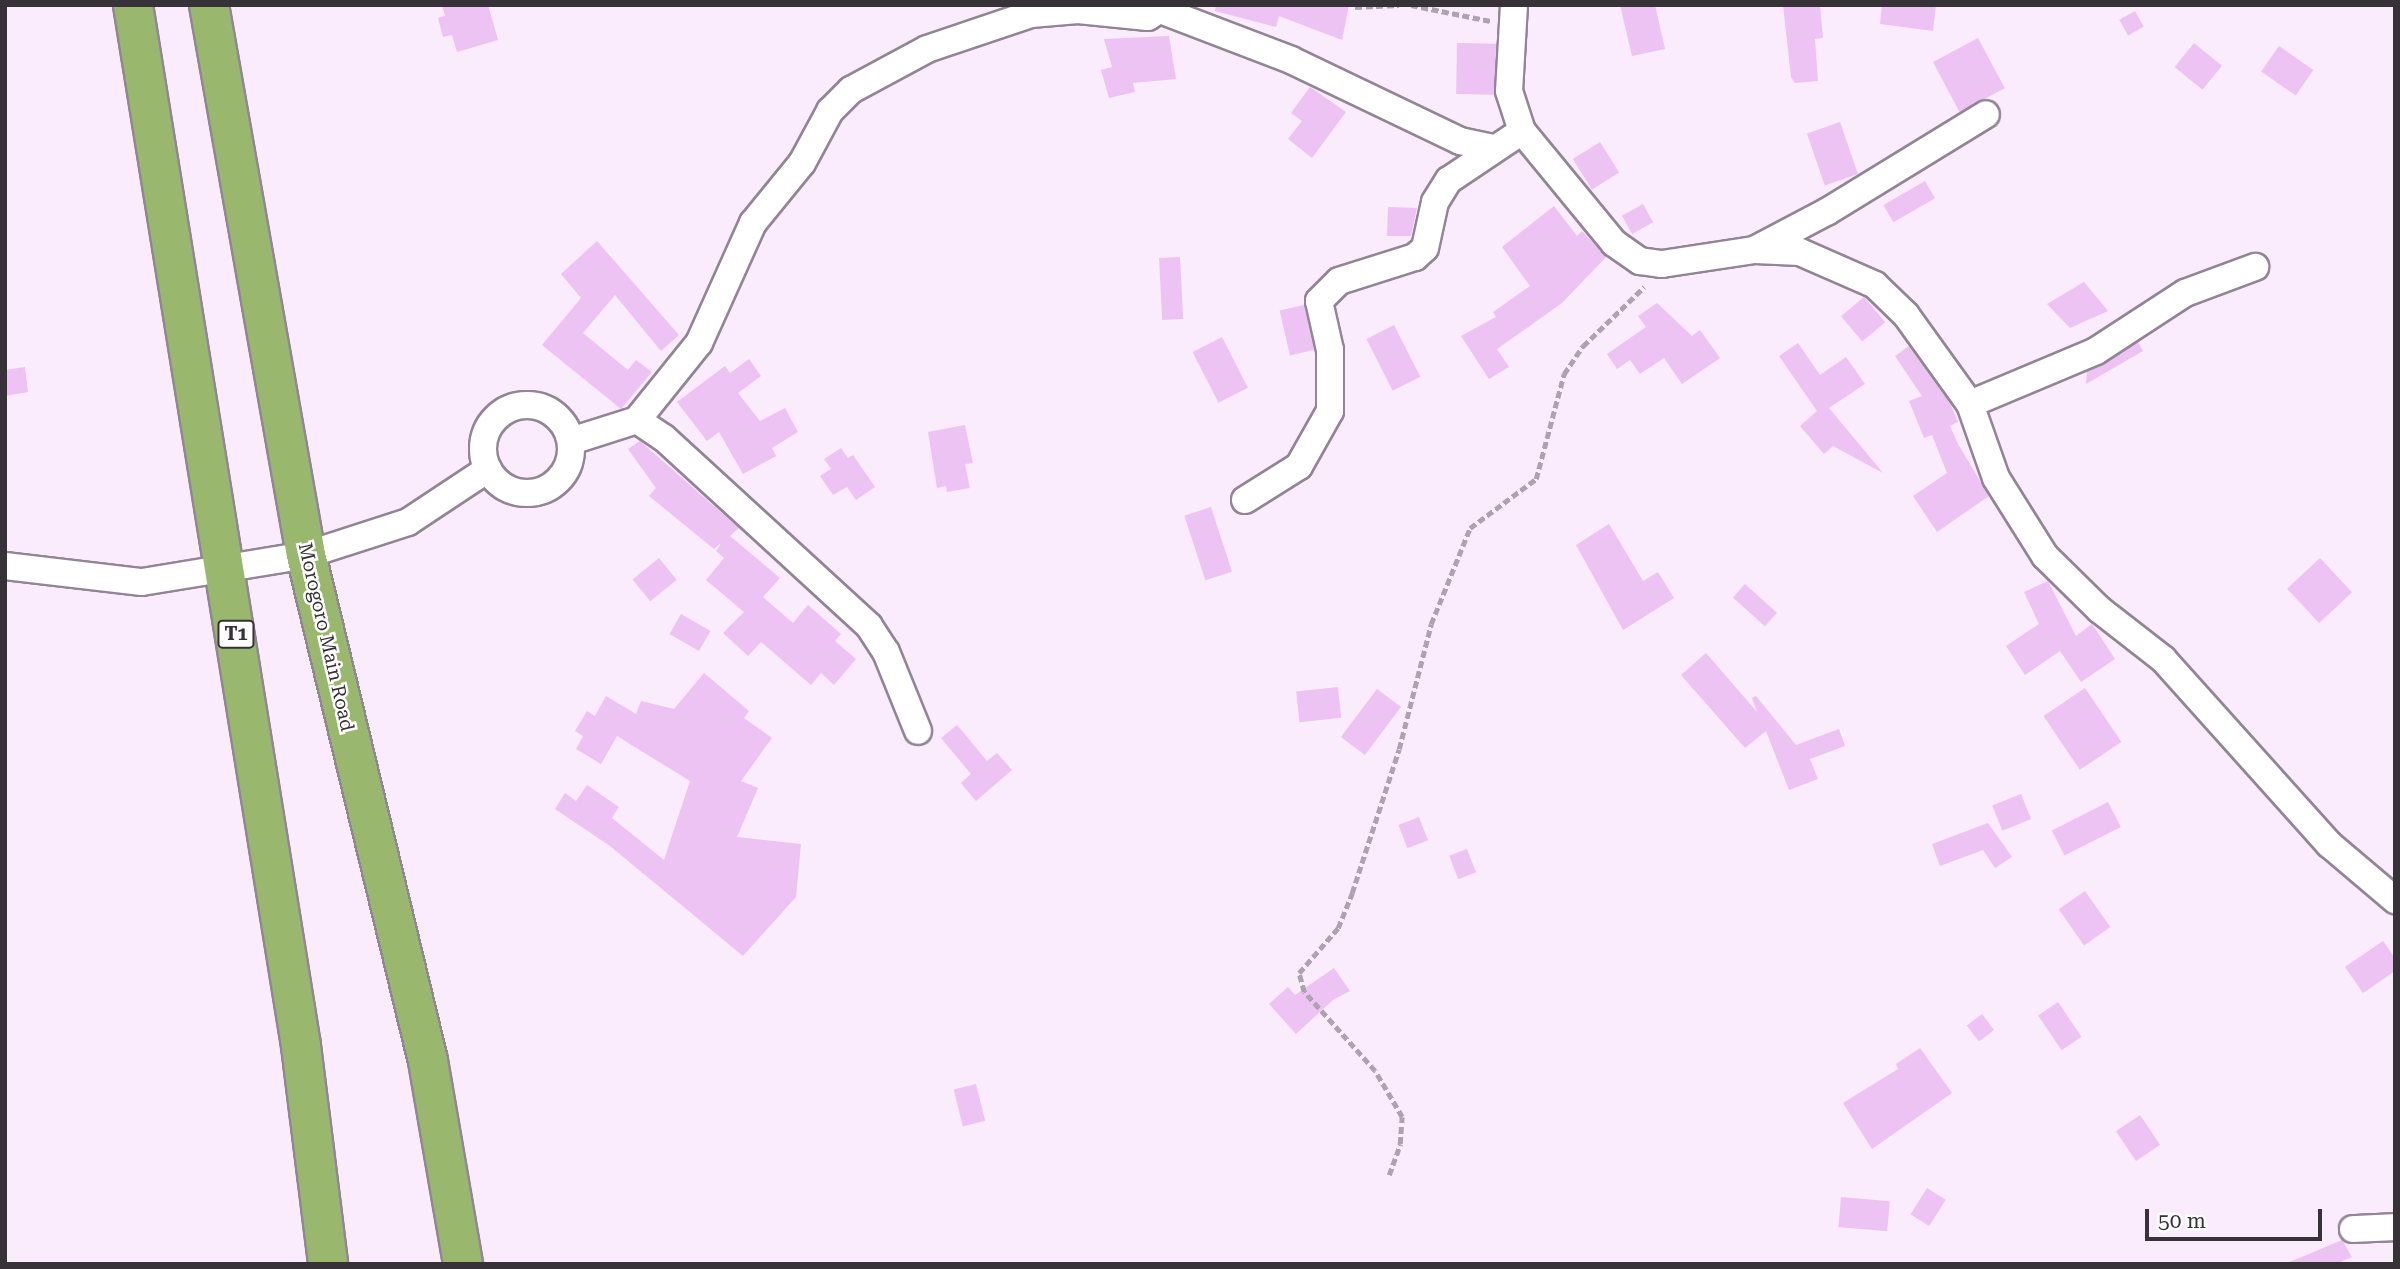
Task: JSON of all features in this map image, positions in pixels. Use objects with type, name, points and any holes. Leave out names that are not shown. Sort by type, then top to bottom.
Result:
[{"type":"highway","name":"T1","points":[[133,5],[301,1046],[328,1264]]},
{"type":"highway","name":"Morogoro Main Road","points":[[209,5],[306,555],[428,1061],[463,1264]]},
{"type":"street","points":[[571,441],[637,420],[699,343],[753,223],[802,163],[830,111],[851,90],[928,48],[1031,14],[1078,10],[1148,17],[1164,8],[1291,60],[1460,141],[1494,148]]},
{"type":"street","points":[[1513,15],[1509,91],[1522,131],[1614,243],[1640,261],[1662,264],[1755,250],[1800,252],[1875,285],[1906,315],[1970,404],[1996,478],[2045,556],[2100,610],[2163,659],[2329,844],[2395,900]]},
{"type":"street","points":[[1755,250],[1828,211],[1986,114]]},
{"type":"street","points":[[1245,500],[1299,466],[1330,411],[1330,350],[1319,301],[1339,281],[1415,257],[1425,248],[1435,202],[1449,180],[1522,131]]},
{"type":"street","points":[[1970,404],[2096,351],[2185,293],[2255,267]]},
{"type":"street","points":[[513,407],[550,410],[571,441],[569,466],[553,486],[529,494],[505,488],[488,469],[484,457],[486,432],[513,407]]},
{"type":"street","points":[[637,420],[664,438],[869,626],[886,652],[918,732]]},
{"type":"street","points":[[5,566],[142,582],[306,555],[408,522],[488,469]]},
{"type":"street","points":[[2353,1229],[2395,1227]]},
{"type":"path","points":[[1355,7],[1399,5]]},
{"type":"path","points":[[1411,5],[1513,15]]},
{"type":"path","points":[[1389,1175],[1400,1144],[1402,1117],[1375,1071],[1304,992],[1299,974],[1338,928],[1352,893],[1399,749],[1432,624],[1470,528],[1536,479],[1564,374],[1583,346],[1629,306],[1662,264]]},
{"type":"building","points":[[442,5],[488,5],[498,40],[457,52],[452,35],[443,37],[438,18],[445,16]]},
{"type":"building","points":[[1216,5],[1349,5],[1342,40],[1279,16],[1276,27],[1215,11]]},
{"type":"building","points":[[1620,5],[1655,5],[1665,49],[1632,56]]},
{"type":"building","points":[[1783,5],[1820,5],[1823,38],[1815,39],[1818,81],[1795,83],[1791,77]]},
{"type":"building","points":[[1882,5],[1936,5],[1933,31],[1880,24]]},
{"type":"building","points":[[2135,11],[2144,27],[2128,35],[2119,20]]},
{"type":"building","points":[[1169,36],[1176,79],[1133,83],[1135,92],[1109,98],[1101,70],[1112,67],[1104,39]]},
{"type":"building","points":[[1978,38],[2005,88],[1960,112],[1933,62]]},
{"type":"building","points":[[1457,43],[1496,44],[1495,95],[1456,94]]},
{"type":"building","points":[[2194,43],[2222,66],[2202,90],[2174,67]]},
{"type":"building","points":[[2279,46],[2313,70],[2296,95],[2261,71]]},
{"type":"building","points":[[1310,87],[1346,112],[1312,158],[1288,139],[1302,121],[1291,113]]},
{"type":"building","points":[[1840,122],[1858,174],[1825,185],[1807,133]]},
{"type":"building","points":[[1600,142],[1619,173],[1592,189],[1573,159]]},
{"type":"building","points":[[1925,181],[1935,198],[1893,222],[1883,205]]},
{"type":"building","points":[[1643,204],[1653,222],[1632,234],[1622,216]]},
{"type":"building","points":[[1554,206],[1577,236],[1582,231],[1606,257],[1562,303],[1497,349],[1509,367],[1489,379],[1461,336],[1496,317],[1493,312],[1530,286],[1502,247]]},
{"type":"building","points":[[1388,207],[1417,208],[1411,236],[1387,236]]},
{"type":"building","points":[[597,241],[679,335],[661,351],[615,295],[583,333],[628,370],[636,360],[652,372],[621,409],[542,345],[581,298],[561,274]]},
{"type":"building","points":[[1180,257],[1183,319],[1162,320],[1159,258]]},
{"type":"building","points":[[2084,282],[2108,311],[2070,328],[2047,304]]},
{"type":"building","points":[[1864,297],[1885,322],[1862,342],[1841,316]]},
{"type":"building","points":[[1657,303],[1692,336],[1700,330],[1720,358],[1682,384],[1664,358],[1640,374],[1630,360],[1617,369],[1607,354],[1646,327],[1638,316]]},
{"type":"building","points":[[1304,305],[1314,350],[1290,355],[1280,311]]},
{"type":"building","points":[[1394,325],[1420,377],[1393,391],[1366,339]]},
{"type":"building","points":[[1222,337],[1248,388],[1218,403],[1193,352]]},
{"type":"building","points":[[2138,342],[2143,351],[2086,384],[2087,372]]},
{"type":"building","points":[[1798,343],[1820,375],[1846,357],[1865,384],[1829,408],[1883,473],[1833,446],[1824,454],[1800,426],[1817,411],[1779,356]]},
{"type":"building","points":[[1909,346],[1951,405],[1958,422],[1950,426],[1989,496],[1937,532],[1913,496],[1947,473],[1932,435],[1924,438],[1909,401],[1922,396],[1895,356]]},
{"type":"building","points":[[749,359],[761,376],[738,393],[760,421],[785,408],[798,432],[772,448],[776,456],[743,474],[719,432],[707,441],[677,402],[725,366],[730,373]]},
{"type":"building","points":[[25,367],[28,392],[5,396],[5,370]]},
{"type":"building","points":[[965,425],[973,463],[965,464],[970,488],[947,492],[946,486],[937,488],[928,432]]},
{"type":"building","points":[[640,441],[739,528],[730,536],[780,578],[763,597],[793,623],[808,605],[841,634],[835,641],[856,659],[834,685],[821,673],[811,685],[761,642],[748,656],[723,633],[744,612],[706,580],[724,558],[716,551],[721,543],[714,549],[649,496],[656,488],[628,449]]},
{"type":"building","points":[[841,448],[848,458],[853,455],[875,487],[856,500],[847,487],[833,495],[820,476],[831,469],[824,459]]},
{"type":"building","points":[[1211,507],[1232,572],[1205,580],[1184,516]]},
{"type":"building","points":[[1609,524],[1643,581],[1658,572],[1674,598],[1623,630],[1576,545]]},
{"type":"building","points":[[659,558],[677,580],[650,601],[633,579]]},
{"type":"building","points":[[2320,558],[2352,592],[2319,623],[2287,589]]},
{"type":"building","points":[[2048,581],[2076,636],[2092,624],[2115,659],[2081,682],[2060,651],[2025,675],[2006,646],[2039,624],[2024,592]]},
{"type":"building","points":[[1745,584],[1777,613],[1765,626],[1733,597]]},
{"type":"building","points":[[681,614],[710,631],[699,651],[670,634]]},
{"type":"building","points":[[1706,653],[1757,712],[1752,698],[1756,696],[1796,745],[1839,729],[1845,746],[1810,759],[1818,779],[1789,790],[1766,731],[1745,748],[1681,675]]},
{"type":"building","points":[[704,673],[749,711],[744,718],[772,738],[741,781],[758,788],[737,837],[801,844],[796,897],[743,956],[610,846],[555,809],[565,793],[576,801],[587,785],[619,807],[612,818],[664,860],[690,781],[617,736],[601,764],[576,749],[583,736],[575,731],[587,711],[595,716],[606,696],[636,714],[641,701],[674,709]]},
{"type":"building","points":[[1338,687],[1341,718],[1299,722],[1296,691]]},
{"type":"building","points":[[2085,688],[2121,742],[2080,770],[2044,716]]},
{"type":"building","points":[[1377,689],[1401,707],[1365,755],[1341,737]]},
{"type":"building","points":[[957,725],[987,761],[997,753],[1012,770],[976,801],[961,783],[971,774],[941,738]]},
{"type":"building","points":[[2021,794],[2031,819],[2002,831],[1992,806]]},
{"type":"building","points":[[2108,802],[2121,827],[2065,856],[2052,831]]},
{"type":"building","points":[[1419,817],[1428,840],[1407,848],[1398,825]]},
{"type":"building","points":[[1988,823],[2012,857],[1995,868],[1983,850],[1940,866],[1932,844]]},
{"type":"building","points":[[1467,849],[1476,872],[1458,879],[1449,856]]},
{"type":"building","points":[[2085,891],[2110,927],[2084,945],[2059,909]]},
{"type":"building","points":[[2383,941],[2395,958],[2395,971],[2363,993],[2345,967]]},
{"type":"building","points":[[1334,968],[1350,991],[1333,1000],[1296,1034],[1269,1004],[1288,987],[1295,995]]},
{"type":"building","points":[[2058,1002],[2081,1037],[2062,1050],[2038,1015]]},
{"type":"building","points":[[1982,1014],[1994,1030],[1979,1041],[1967,1025]]},
{"type":"building","points":[[1920,1048],[1952,1093],[1872,1149],[1843,1103],[1898,1069],[1896,1064]]},
{"type":"building","points":[[976,1084],[985,1121],[963,1126],[954,1090]]},
{"type":"building","points":[[2140,1115],[2160,1145],[2136,1161],[2116,1131]]},
{"type":"building","points":[[1927,1188],[1946,1200],[1929,1226],[1911,1214]]},
{"type":"building","points":[[1841,1197],[1890,1201],[1887,1231],[1838,1227]]},
{"type":"building","points":[[2342,1240],[2352,1257],[2336,1264],[2285,1264]]}]
